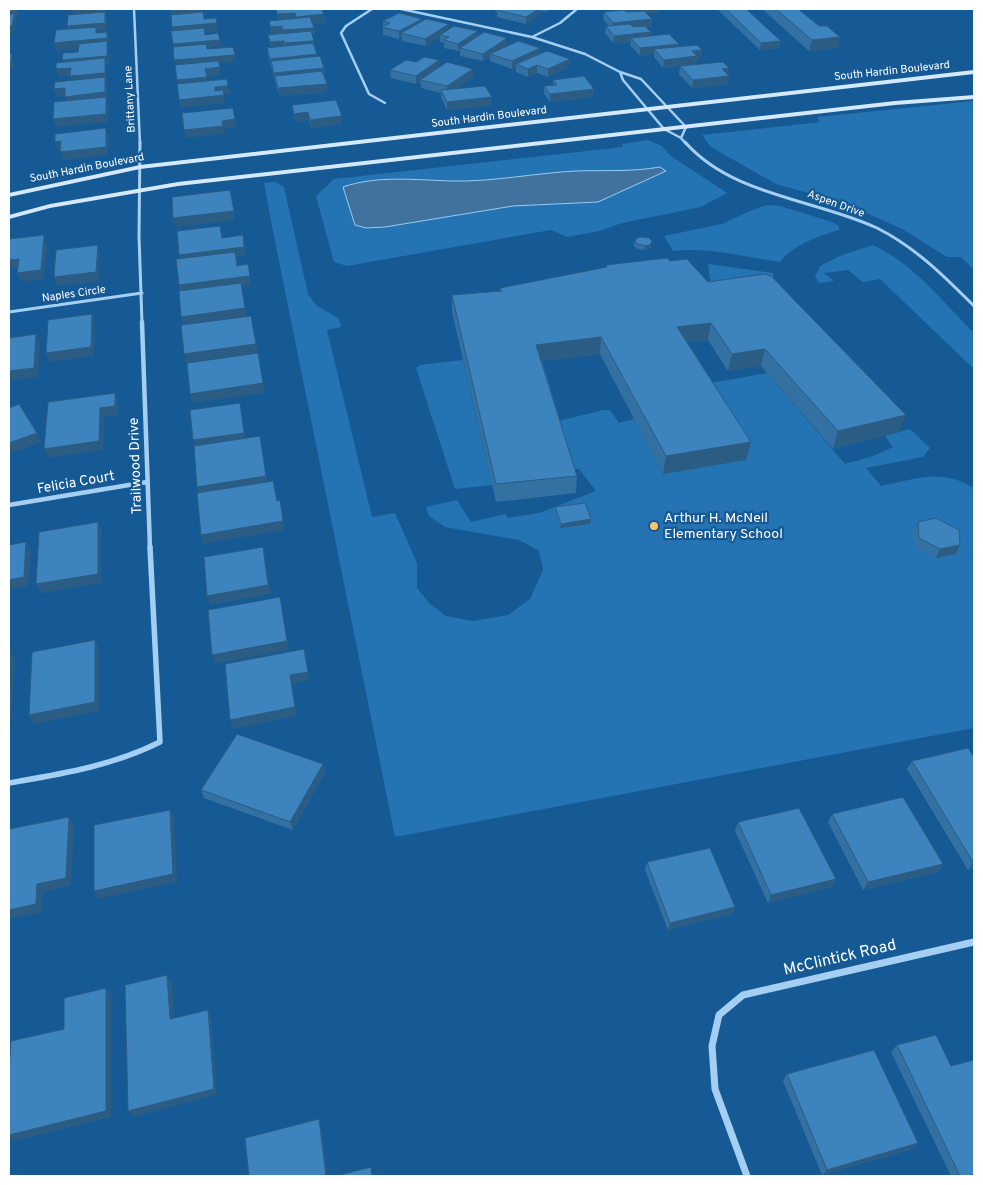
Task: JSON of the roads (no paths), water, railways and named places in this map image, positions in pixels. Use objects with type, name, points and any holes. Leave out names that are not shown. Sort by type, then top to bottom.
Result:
[{"type":"main road","name":"South Hardin Boulevard","points":[[9,194],[140,167],[974,72]]},
{"type":"main road","points":[[9,217],[50,206],[140,189],[664,129],[974,97]]},
{"type":"street","name":"Brittany Lane","points":[[134,9],[140,189]]},
{"type":"street","points":[[372,9],[346,26],[341,33],[369,94],[385,103]]},
{"type":"street","name":"Aspen Drive","points":[[401,9],[532,38],[586,54],[620,72],[641,78],[686,127]]},
{"type":"street","points":[[532,38],[560,23],[577,9]]},
{"type":"street","name":"Aspen Drive","points":[[620,72],[622,80],[664,129],[681,138],[701,159],[734,177],[833,210],[877,228],[926,259],[974,306]]},
{"type":"street","points":[[681,138],[686,127]]},
{"type":"street","name":"Trailwood Drive","points":[[9,783],[115,762],[143,752],[160,742],[147,482],[140,189]]},
{"type":"street","name":"Naples Circle","points":[[9,312],[142,293]]},
{"type":"street","name":"Felicia Court","points":[[9,505],[147,482]]},
{"type":"street","name":"McClintick Road","points":[[747,1176],[715,1089],[712,1046],[718,1015],[742,995],[974,942]]},
{"type":"place","name":"Arthur H. McNeil Elementary School","points":[[654,526]]}]
